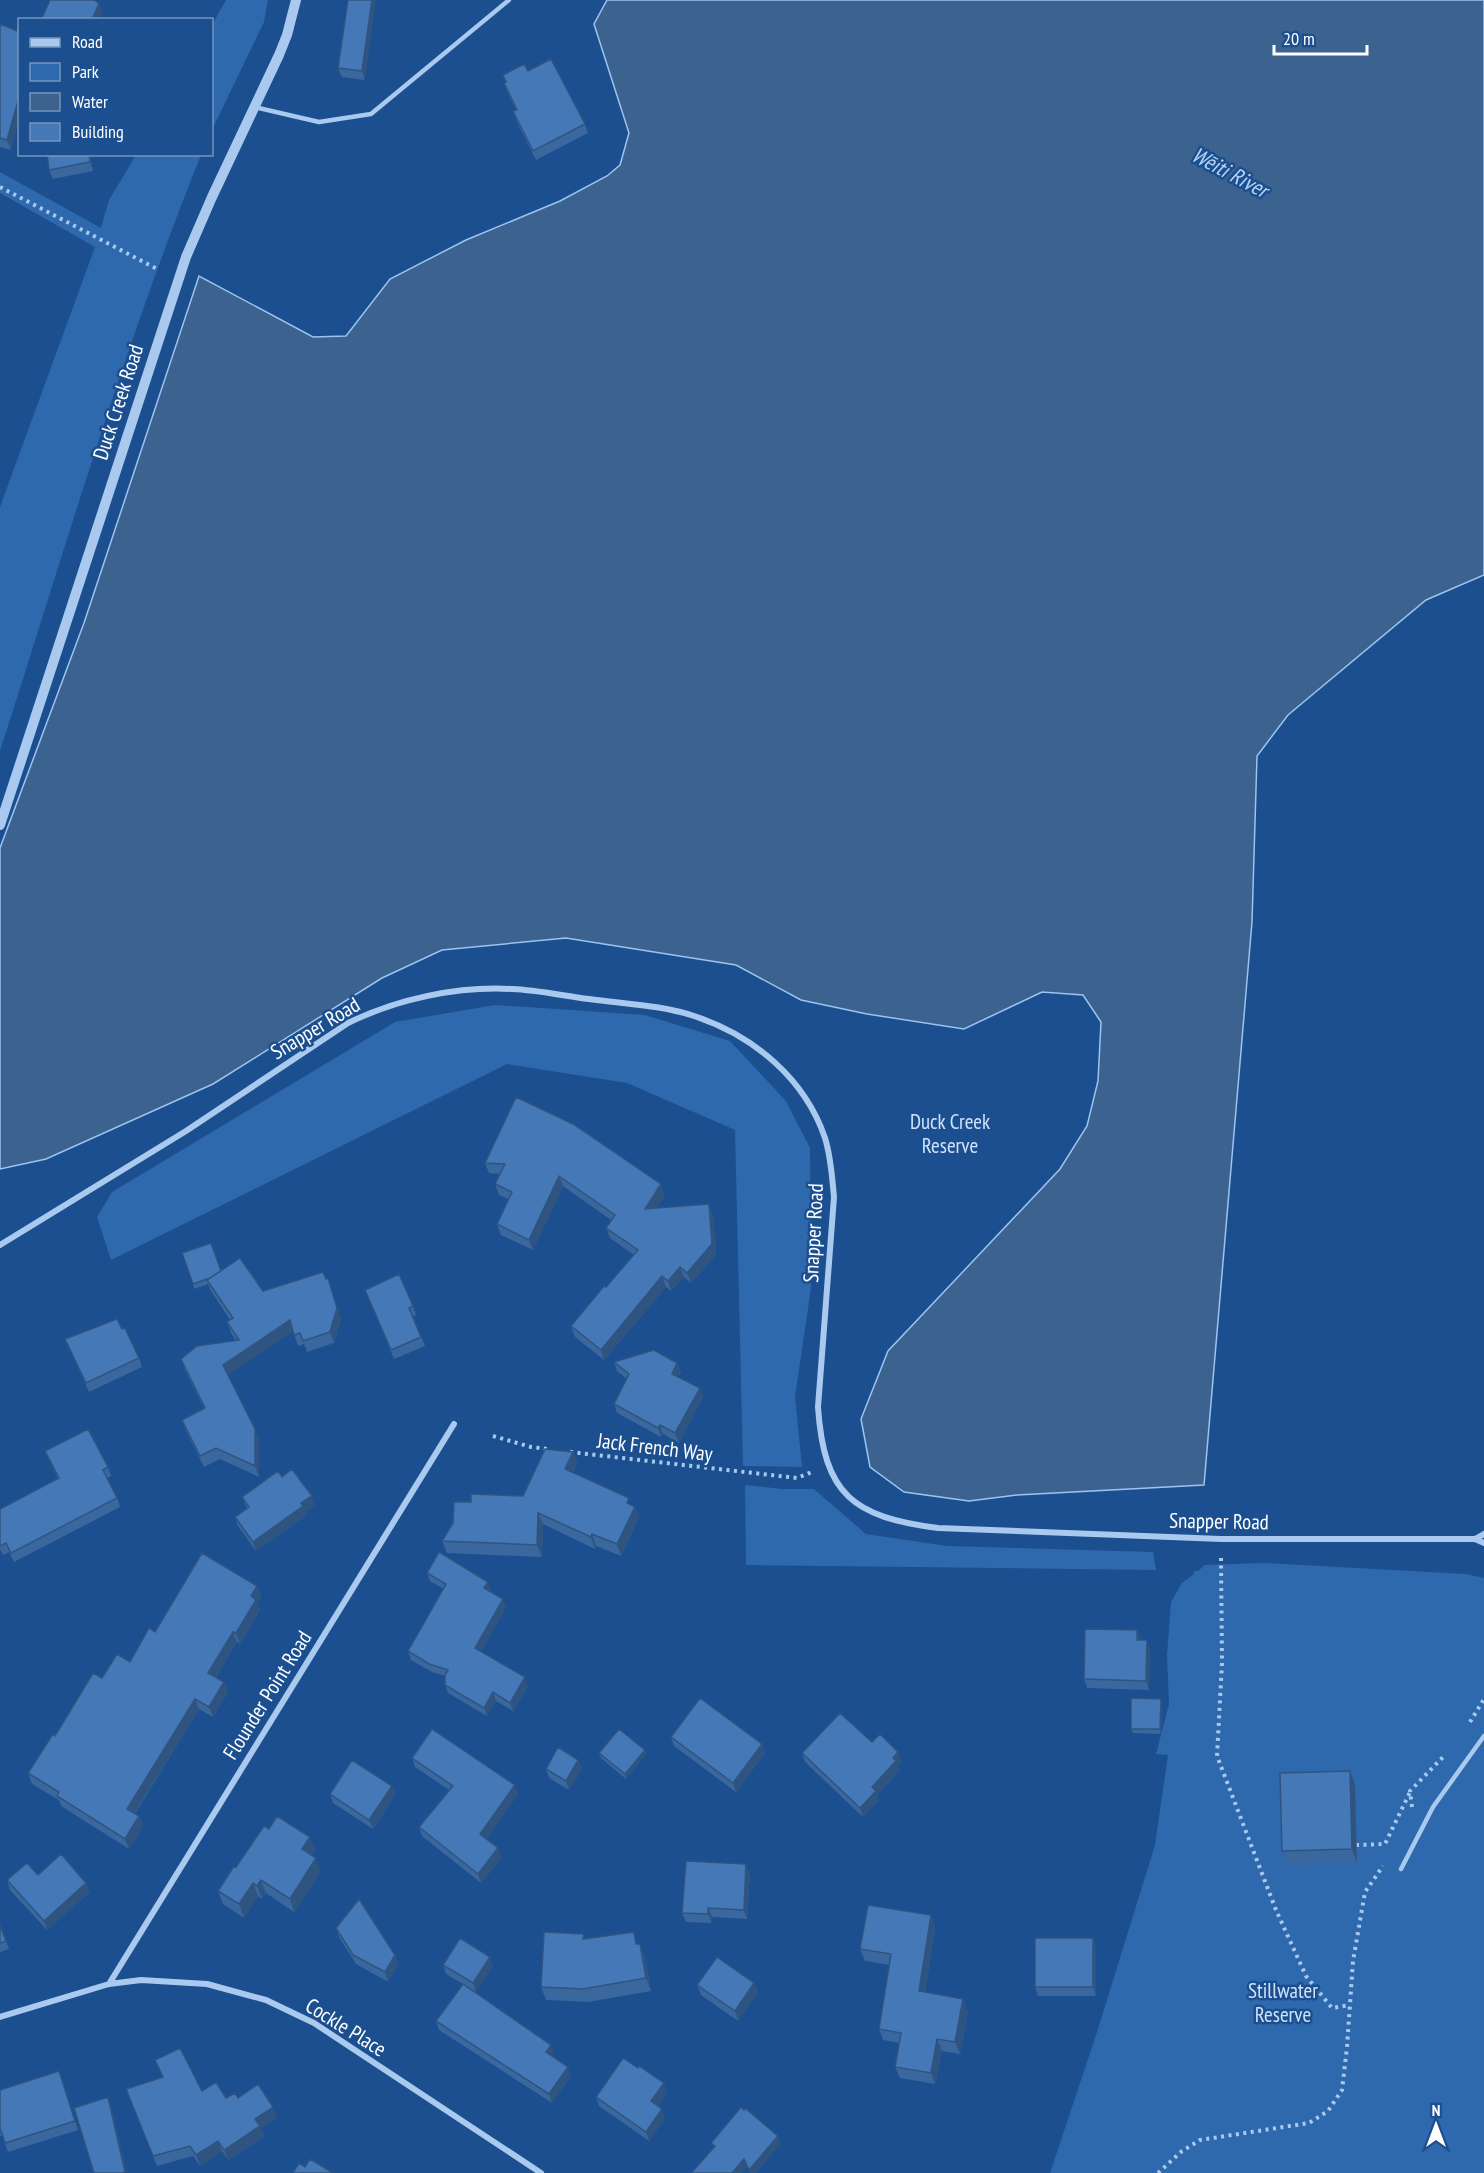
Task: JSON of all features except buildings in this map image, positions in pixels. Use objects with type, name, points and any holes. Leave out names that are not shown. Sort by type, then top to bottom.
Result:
[{"type":"street","name":"Duck Creek Road","points":[[0,825],[186,258],[287,35],[296,0]]},
{"type":"street","name":"Snapper Road","points":[[0,1245],[186,1131],[348,1023],[369,1012],[393,1004],[436,995],[511,989],[663,1009],[723,1027],[746,1039],[783,1070],[816,1115],[826,1140],[834,1197],[818,1407],[820,1438],[826,1459],[843,1491],[872,1513],[904,1523],[938,1528],[1221,1539],[1475,1539],[1484,1543]]},
{"type":"street","name":"Flounder Point Road","points":[[109,1984],[454,1424]]},
{"type":"street","name":"Snapper Road","points":[[1475,1539],[1484,1534]]},
{"type":"street","name":"Cockle Place","points":[[0,2017],[109,1984],[141,1980],[207,1984],[266,2000],[314,2023],[541,2173]]},
{"type":"lane","points":[[254,107],[319,122],[371,114],[509,0]]},
{"type":"lane","points":[[1401,1869],[1433,1807],[1484,1736]]},
{"type":"path","points":[[0,187],[163,272]]},
{"type":"path","points":[[493,1436],[531,1447],[553,1450]]},
{"type":"path","name":"Jack French Way","points":[[565,1451],[797,1478],[814,1472]]},
{"type":"path","points":[[1221,1539],[1222,1663],[1217,1756],[1276,1910],[1306,1976],[1332,2007],[1350,2006]]},
{"type":"path","points":[[1468,1726],[1484,1699]]},
{"type":"path","points":[[1356,1845],[1385,1844],[1410,1791],[1449,1751]]},
{"type":"path","points":[[1410,1791],[1412,1813]]},
{"type":"path","points":[[1158,2173],[1182,2151],[1200,2140],[1309,2123],[1328,2111],[1342,2090],[1353,1961],[1365,1892],[1384,1864]]},
{"type":"green space","points":[[226,0],[268,0],[264,22],[213,128],[213,23]]},
{"type":"green space","points":[[135,156],[201,156],[120,376],[0,751],[0,507],[95,247],[0,193],[0,172],[101,228],[109,200]]},
{"type":"green space","points":[[495,1005],[645,1015],[730,1041],[786,1101],[810,1148],[811,1288],[795,1397],[802,1467],[743,1466],[735,1130],[627,1083],[507,1064],[111,1260],[97,1217],[112,1192],[395,1022]]},
{"type":"green space","points":[[745,1485],[782,1489],[814,1489],[866,1534],[947,1546],[1153,1552],[1156,1570],[746,1565]]},
{"type":"green space","name":"Stillwater Reserve","points":[[1264,1563],[1466,1574],[1484,1578],[1484,2173],[1050,2173],[1155,1845],[1168,1755],[1156,1754],[1169,1704],[1167,1655],[1171,1602],[1182,1583],[1194,1574],[1194,1571],[1198,1571],[1205,1565]]},
{"type":"water","name":"Wēiti River","points":[[607,0],[1484,0],[1484,575],[1426,600],[1288,715],[1257,756],[1252,922],[1204,1485],[1017,1495],[969,1501],[904,1492],[870,1467],[861,1419],[888,1351],[1060,1169],[1087,1126],[1098,1081],[1101,1022],[1083,995],[1042,992],[964,1029],[867,1014],[801,1000],[736,965],[566,938],[442,950],[382,978],[213,1084],[46,1159],[0,1169],[0,848],[84,623],[199,276],[313,337],[346,336],[390,279],[466,240],[560,201],[607,176],[620,165],[629,133],[594,24]]},
{"type":"park label","name":"Duck Creek Reserve","points":[[950,1133]]}]
